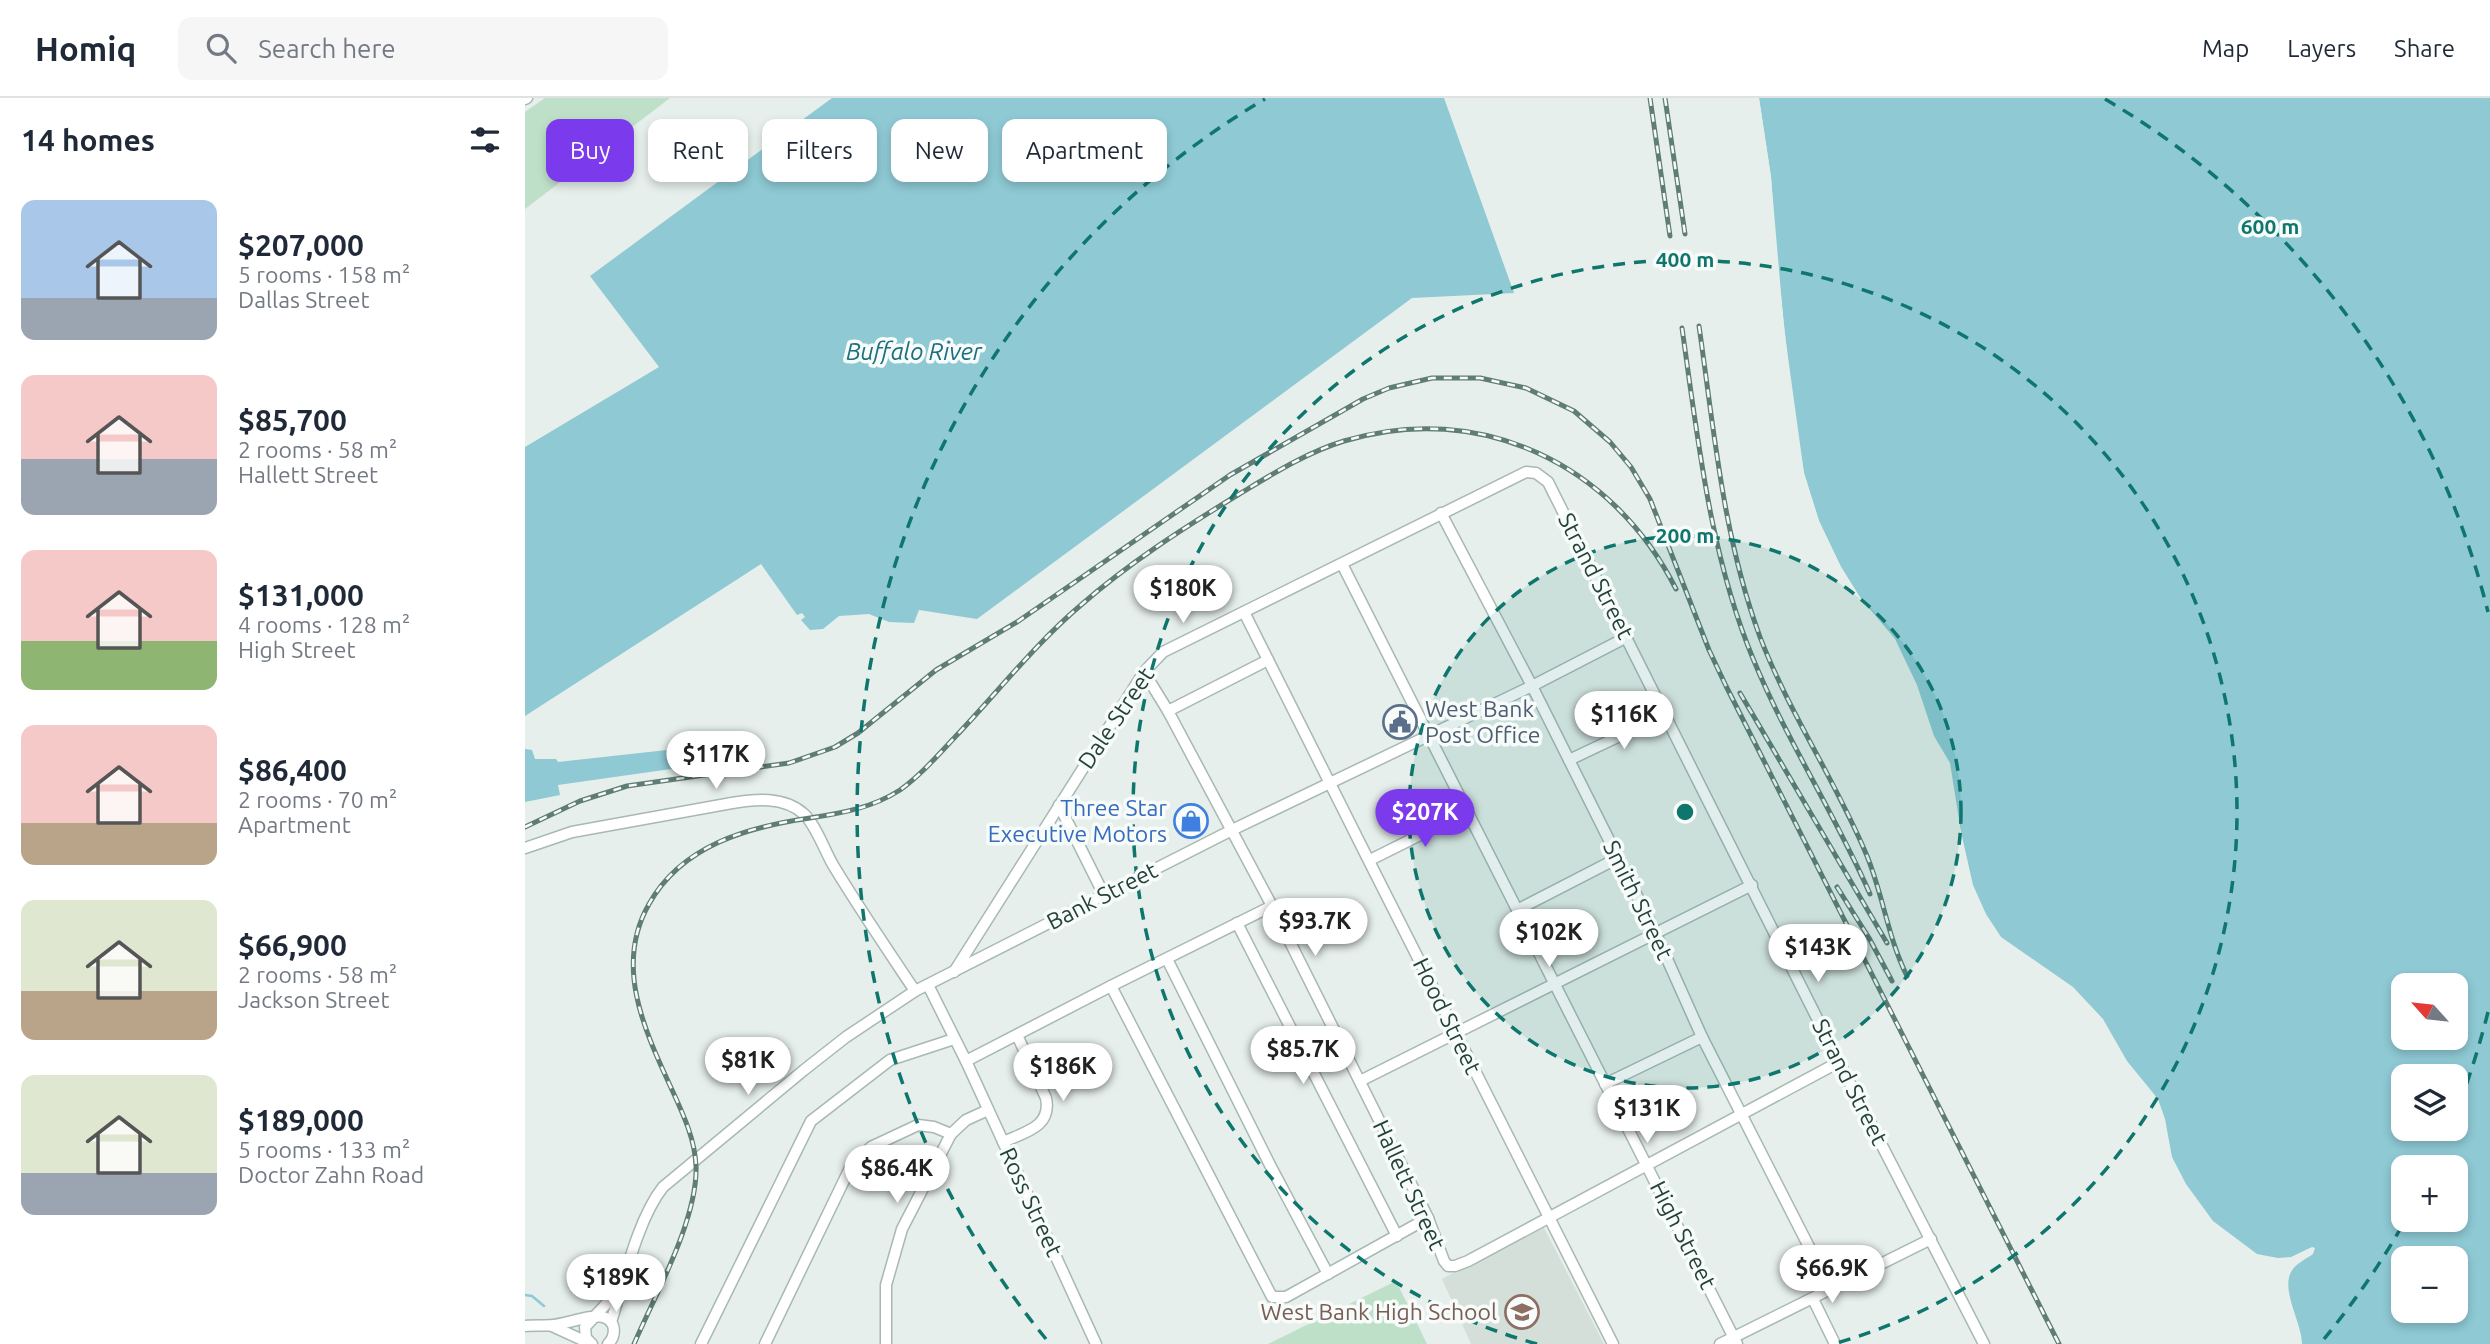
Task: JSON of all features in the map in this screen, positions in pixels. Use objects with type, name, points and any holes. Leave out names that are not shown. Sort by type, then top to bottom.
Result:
[{"type":"street","name":"Dale Street","points":[[954,972],[1144,671],[1170,648],[1526,472],[1536,472],[1548,482]]},
{"type":"street","name":"Strand Street","points":[[1548,482],[1839,1062],[1984,1344]]},
{"type":"street","name":"Smith Street","points":[[1441,513],[1532,686],[1655,932],[1702,1037],[1830,1288]]},
{"type":"street","name":"High Street","points":[[1342,564],[1736,1340]]},
{"type":"street","name":"Hood Street","points":[[1244,612],[1613,1344]]},
{"type":"street","name":"Bank Street","points":[[608,1344],[614,1334],[611,1322],[619,1290],[650,1205],[663,1186],[846,1037],[915,991],[1232,830],[1532,686],[1627,637]]},
{"type":"street","points":[[1168,711],[1268,660]]},
{"type":"street","name":"Hallett Street","points":[[1144,671],[1272,906],[1428,1218],[1445,1264],[1455,1266],[1471,1259],[1547,1217]]},
{"type":"street","points":[[1569,760],[1666,714]]},
{"type":"street","points":[[525,848],[572,832],[756,799],[780,803],[800,811],[807,818],[915,991]]},
{"type":"street","points":[[1059,805],[1104,895]]},
{"type":"street","points":[[1370,860],[1468,811]]},
{"type":"street","points":[[1517,910],[1618,858]]},
{"type":"street","points":[[1360,1081],[1752,885]]},
{"type":"street","points":[[966,1061],[1272,906]]},
{"type":"street","points":[[1237,923],[1398,1236]]},
{"type":"street","points":[[1167,959],[1328,1274]]},
{"type":"street","name":"Ross Street","points":[[928,985],[966,1061],[1096,1344]]},
{"type":"street","points":[[1111,986],[1271,1296],[1283,1298],[1428,1218]]},
{"type":"street","points":[[1003,1142],[1041,1123],[1047,1117],[1046,1098],[1017,1035]]},
{"type":"street","points":[[1605,1084],[1702,1037]]},
{"type":"street","points":[[701,1344],[811,1121],[881,1065],[897,1057],[954,1039]]},
{"type":"street","points":[[1547,1217],[1839,1062]]},
{"type":"street","points":[[887,1344],[886,1285],[902,1229],[951,1134],[966,1120],[988,1110]]},
{"type":"street","points":[[765,1344],[850,1168],[861,1155],[871,1147],[918,1125],[934,1127],[951,1134]]},
{"type":"street","points":[[1720,1344],[1736,1340],[1830,1288],[1931,1239]]},
{"type":"street","points":[[590,1344],[586,1338],[585,1327],[619,1290]]},
{"type":"street","points":[[1813,1298],[1835,1344]]},
{"type":"street","points":[[525,1325],[552,1325],[600,1317],[611,1322]]},
{"type":"street","points":[[552,1325],[590,1344]]},
{"type":"shaded area","name":"West Bank High School","points":[[1542,1224],[1604,1344],[1471,1344],[1442,1279]]},
{"type":"green space","points":[[545,98],[670,98],[634,126],[634,119],[546,119],[546,182],[560,182],[525,209],[525,112]]},
{"type":"green space","points":[[1396,1281],[1427,1344],[1268,1344]]},
{"type":"water","name":"Buffalo River","points":[[832,98],[1444,98],[1514,293],[1412,298],[977,619],[919,610],[914,623],[889,622],[869,614],[839,616],[823,629],[810,630],[801,620],[805,617],[802,613],[797,615],[761,564],[525,716],[525,447],[659,367],[590,276],[718,182],[748,182],[748,160],[762,149],[762,182],[877,182],[877,119],[803,119]]},
{"type":"water","points":[[1759,98],[2490,98],[2490,1344],[2302,1344],[2290,1298],[2289,1280],[2293,1269],[2313,1254],[2315,1248],[2291,1257],[2278,1258],[2257,1254],[2213,1221],[2186,1184],[2172,1157],[2165,1119],[2158,1099],[2127,1061],[2103,1019],[2073,987],[2001,937],[1986,914],[1973,885],[1950,763],[1934,736],[1917,685],[1895,639],[1861,599],[1841,567],[1819,521],[1804,473],[1792,399],[1771,177]]},
{"type":"water","points":[[525,749],[532,750],[535,759],[556,759],[558,762],[676,749],[678,768],[558,785],[560,795],[525,802]]},
{"type":"pier","points":[[1755,98],[1759,98],[1771,177],[1784,328],[1804,473],[1819,521],[1841,567],[1861,599],[1895,639],[1898,646],[1896,649],[1876,620],[1858,601],[1838,568],[1816,523],[1801,474],[1789,400],[1772,250],[1768,177]]},
{"type":"waterway","points":[[525,1295],[532,1296],[544,1306]]},
{"type":"railway","points":[[1650,98],[1670,236]]},
{"type":"railway","points":[[1665,98],[1685,234]]},
{"type":"railway","points":[[1699,326],[1721,483],[1747,599],[1772,665],[1867,856],[1895,947],[1907,976]]},
{"type":"railway","points":[[1682,328],[1707,497],[1726,580],[1739,621],[1767,691],[1870,894]]},
{"type":"railway","points":[[525,827],[580,801],[627,786],[789,763],[835,747],[858,733],[936,670],[1017,622],[1230,475],[1363,399],[1389,388],[1432,378],[1480,378],[1526,388],[1574,411],[1610,442],[1631,467],[1650,499],[1709,650],[1726,686],[2059,1344]]},
{"type":"railway","points":[[634,1344],[683,1233],[695,1187],[696,1166],[688,1128],[653,1047],[637,1000],[634,952],[639,928],[649,904],[679,867],[698,853],[719,842],[763,827],[857,809],[900,790],[936,757],[1048,636],[1118,575],[1176,534],[1262,480],[1302,458],[1344,441],[1395,430],[1444,429],[1492,437],[1537,453],[1579,476],[1617,507],[1649,545],[1676,589]]},
{"type":"railway","points":[[1740,693],[1887,943]]},
{"type":"railway","points":[[1837,887],[1892,981]]},
{"type":"place","name":"West Bank Post Office","points":[[1400,722]]},
{"type":"place","name":"Three Star Executive Motors","points":[[1191,821]]},
{"type":"place","name":"West Bank High School","points":[[1522,1312]]}]
